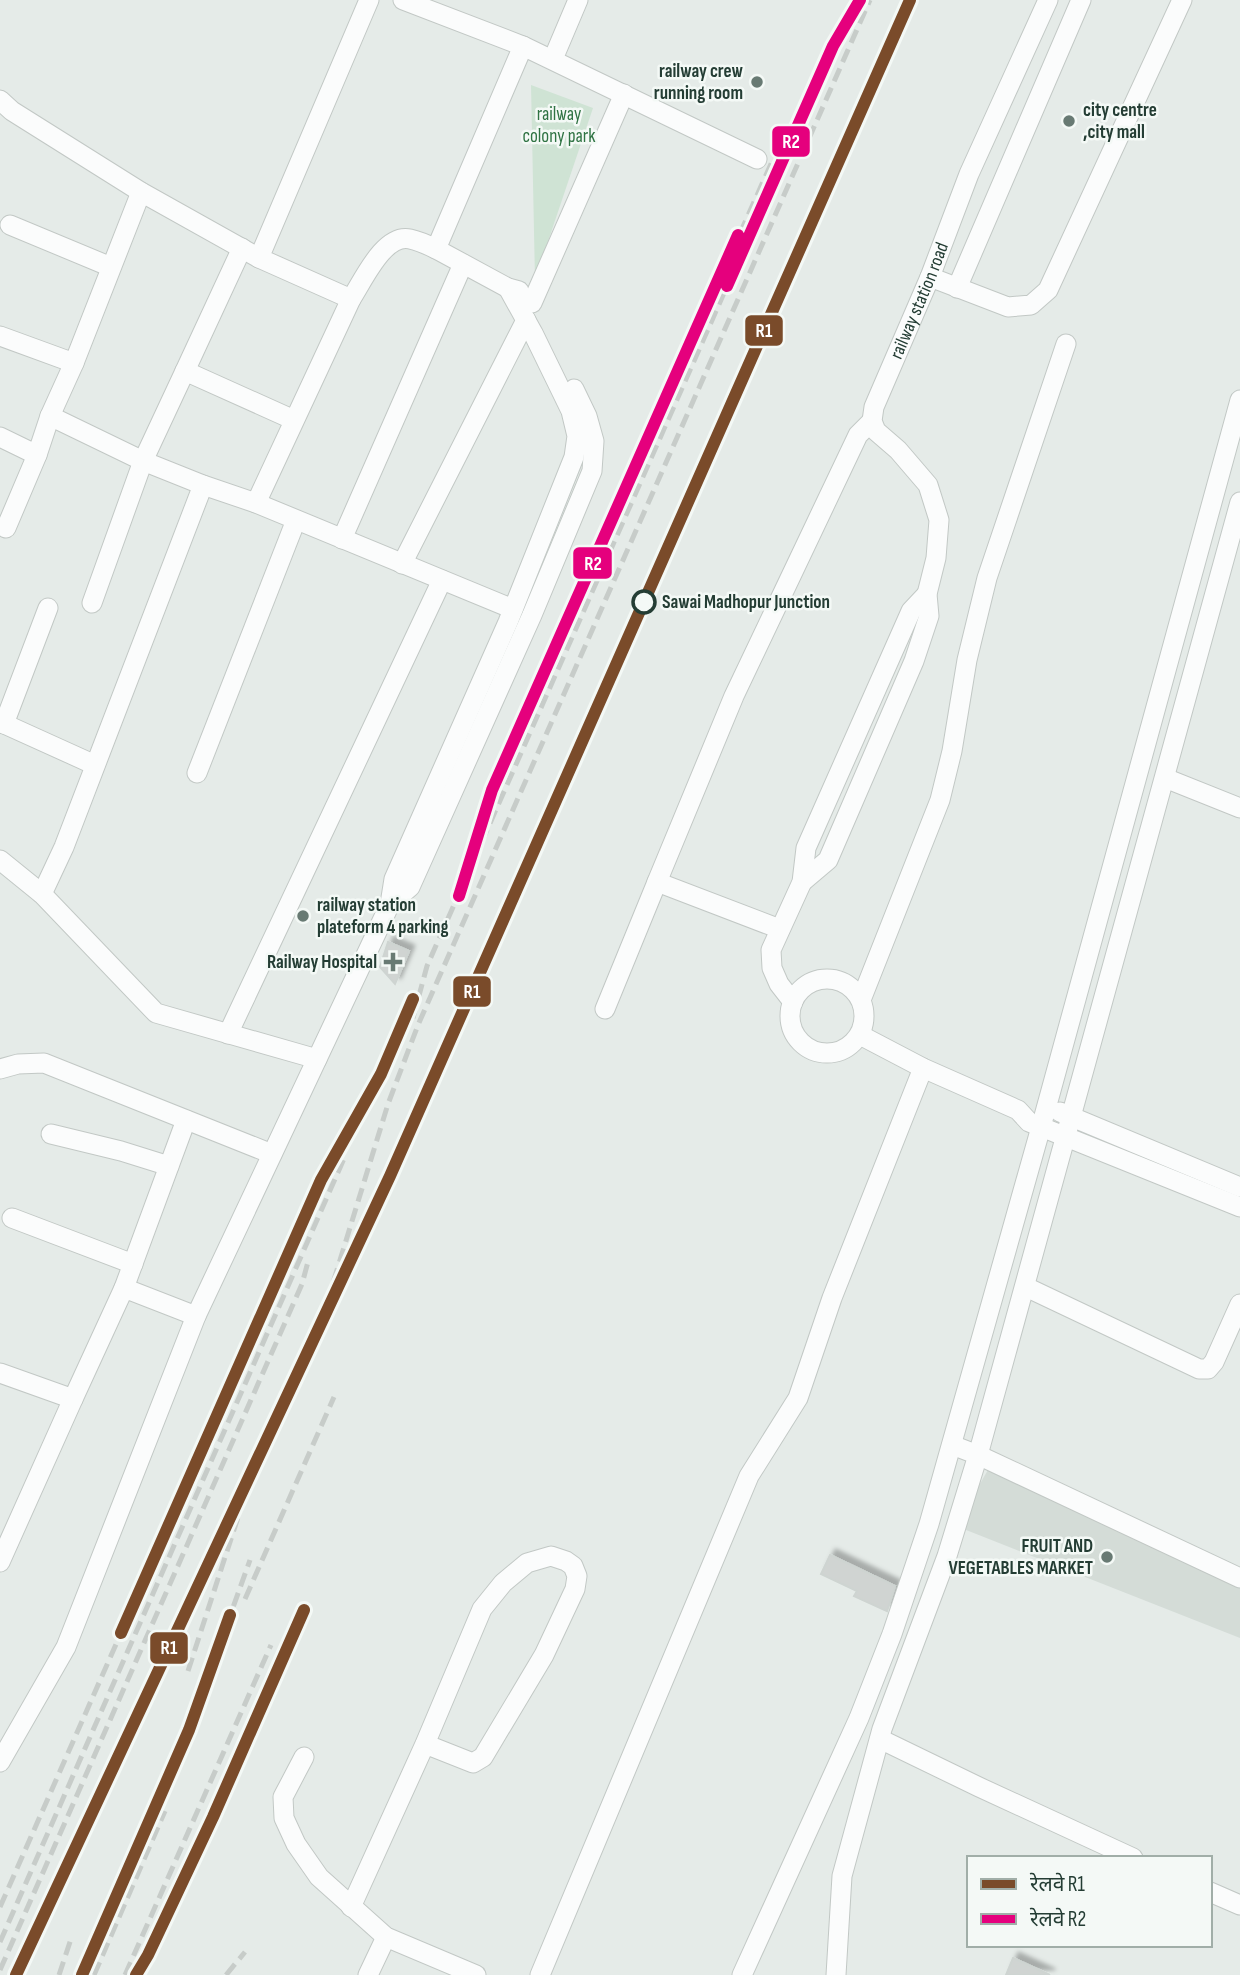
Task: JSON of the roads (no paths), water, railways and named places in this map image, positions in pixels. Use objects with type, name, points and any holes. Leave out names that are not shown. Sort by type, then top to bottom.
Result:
[{"type":"street","points":[[259,258],[369,0]]},
{"type":"street","points":[[403,0],[553,59],[757,159]]},
{"type":"street","points":[[553,59],[578,0]]},
{"type":"street","name":"railway station road","points":[[605,1009],[734,696],[858,435],[872,421],[874,407],[930,277],[970,174],[1048,0]]},
{"type":"street","points":[[957,288],[1081,0]]},
{"type":"street","points":[[930,277],[1009,307],[1031,305],[1048,290],[1069,250],[1182,0]]},
{"type":"street","points":[[436,249],[523,46]]},
{"type":"street","points":[[402,564],[529,312],[624,94]]},
{"type":"street","points":[[0,100],[12,111],[141,192],[259,258],[351,299]]},
{"type":"street","points":[[6,527],[141,192]]},
{"type":"street","points":[[9,225],[111,267]]},
{"type":"street","points":[[256,503],[351,299],[382,250],[393,241],[407,238],[436,249],[508,288],[529,312],[587,416],[594,441],[592,471],[532,615],[410,887],[390,904]]},
{"type":"street","points":[[92,603],[143,461],[242,248]]},
{"type":"street","points":[[342,539],[464,264]]},
{"type":"street","points":[[0,1762],[66,1647],[196,1316],[390,904],[394,879],[564,488],[574,457],[576,436],[571,411],[529,312]]},
{"type":"street","points":[[0,336],[74,363]]},
{"type":"street","points":[[861,1000],[940,800],[952,751],[967,660],[987,578],[1066,344]]},
{"type":"street","points":[[185,371],[294,420]]},
{"type":"street","points":[[742,1975],[859,1718],[904,1597],[952,1445],[1239,410]]},
{"type":"street","points":[[50,416],[143,461],[256,503],[513,609]]},
{"type":"street","points":[[793,1002],[779,984],[772,968],[771,950],[803,883],[828,860],[914,661],[929,617],[927,594],[936,558],[939,520],[928,485],[898,450],[876,431],[872,421]]},
{"type":"street","points":[[0,437],[37,455]]},
{"type":"street","points":[[42,894],[64,847],[203,485]]},
{"type":"street","points":[[836,1975],[842,1876],[881,1734],[947,1556],[978,1455],[1240,502]]},
{"type":"street","points":[[197,773],[296,520]]},
{"type":"street","points":[[228,1034],[442,580]]},
{"type":"street","points":[[48,608],[2,723],[95,765]]},
{"type":"street","points":[[1165,778],[1240,808]]},
{"type":"street","points":[[0,860],[42,894],[156,1013],[317,1059]]},
{"type":"street","points":[[657,882],[780,929]]},
{"type":"street","points":[[833,979],[844,983],[854,990],[865,1012],[860,1035],[852,1045],[841,1051],[829,1054],[816,1052],[796,1038],[791,1026],[793,1002],[799,991],[809,984],[833,979]]},
{"type":"street","points":[[860,1035],[923,1068],[1018,1110],[1034,1106],[1065,1135],[1240,1207]]},
{"type":"street","points":[[0,1069],[18,1064],[44,1063],[272,1154]]},
{"type":"street","points":[[540,1975],[749,1476],[798,1398],[832,1298],[923,1068]]},
{"type":"street","points":[[1044,1118],[1070,1115],[1240,1187]]},
{"type":"street","points":[[0,1562],[124,1288],[186,1120]]},
{"type":"street","points":[[51,1134],[169,1166]]},
{"type":"street","points":[[12,1218],[133,1264]]},
{"type":"street","points":[[1026,1287],[1199,1369],[1208,1369],[1214,1362],[1240,1304]]},
{"type":"street","points":[[124,1288],[196,1316]]},
{"type":"street","points":[[0,1373],[73,1399]]},
{"type":"street","points":[[952,1445],[1240,1578]]},
{"type":"street","points":[[351,1907],[425,1744],[482,1609],[503,1583],[527,1563],[551,1556],[573,1566],[577,1576],[575,1589],[544,1655],[483,1757],[472,1763],[425,1744]]},
{"type":"street","points":[[859,1718],[881,1734],[1129,1856]]},
{"type":"street","points":[[304,1757],[283,1797],[284,1818],[296,1844],[319,1877],[386,1937],[455,1971],[476,1975]]},
{"type":"street","points":[[1212,1893],[1240,1905]]},
{"type":"street","points":[[368,1975],[386,1937]]},
{"type":"railway","points":[[413,1018],[427,966],[833,46],[860,0]]},
{"type":"railway","points":[[321,1322],[388,1104],[418,1025],[870,0]]},
{"type":"railway","points":[[479,830],[492,790],[787,128]]},
{"type":"railway","points":[[0,1907],[321,1180],[381,1074],[410,1006]]},
{"type":"railway","points":[[0,1942],[346,1154]]},
{"type":"railway","points":[[0,1970],[302,1284],[309,1258]]},
{"type":"railway","points":[[245,1599],[334,1397]]},
{"type":"railway","points":[[188,1671],[257,1459]]},
{"type":"railway","points":[[82,1975],[189,1730],[250,1560]]},
{"type":"railway","points":[[136,1975],[213,1817],[304,1610]]},
{"type":"railway","points":[[125,1975],[271,1645]]},
{"type":"railway","points":[[94,1975],[165,1811]]},
{"type":"railway","points":[[59,1975],[72,1936]]},
{"type":"railway","points":[[226,1975],[245,1952]]},
{"type":"rail line","name":"R2","points":[[727,286],[833,46],[860,0]]},
{"type":"rail line","name":"R1","points":[[16,1975],[390,1176],[910,0]]},
{"type":"rail line","name":"R2","points":[[459,896],[492,790],[738,235]]},
{"type":"rail line","name":"R1","points":[[121,1633],[321,1180],[381,1074],[413,999]]},
{"type":"rail line","name":"R1","points":[[136,1975],[213,1817],[304,1610]]},
{"type":"rail line","name":"R1","points":[[82,1975],[189,1730],[230,1615]]},
{"type":"place","name":"railway crew running room","points":[[757,82]]},
{"type":"place","name":"city centre ,city mall","points":[[1069,121]]},
{"type":"place","name":"Sawai Madhopur Junction","points":[[644,602]]},
{"type":"place","name":"railway station plateform 4 parking","points":[[303,916]]},
{"type":"place","name":"Railway Hospital","points":[[393,962]]},
{"type":"place","name":"FRUIT AND VEGETABLES MARKET","points":[[1107,1557]]},
{"type":"park label","name":"railway colony park","points":[[559,125]]}]
